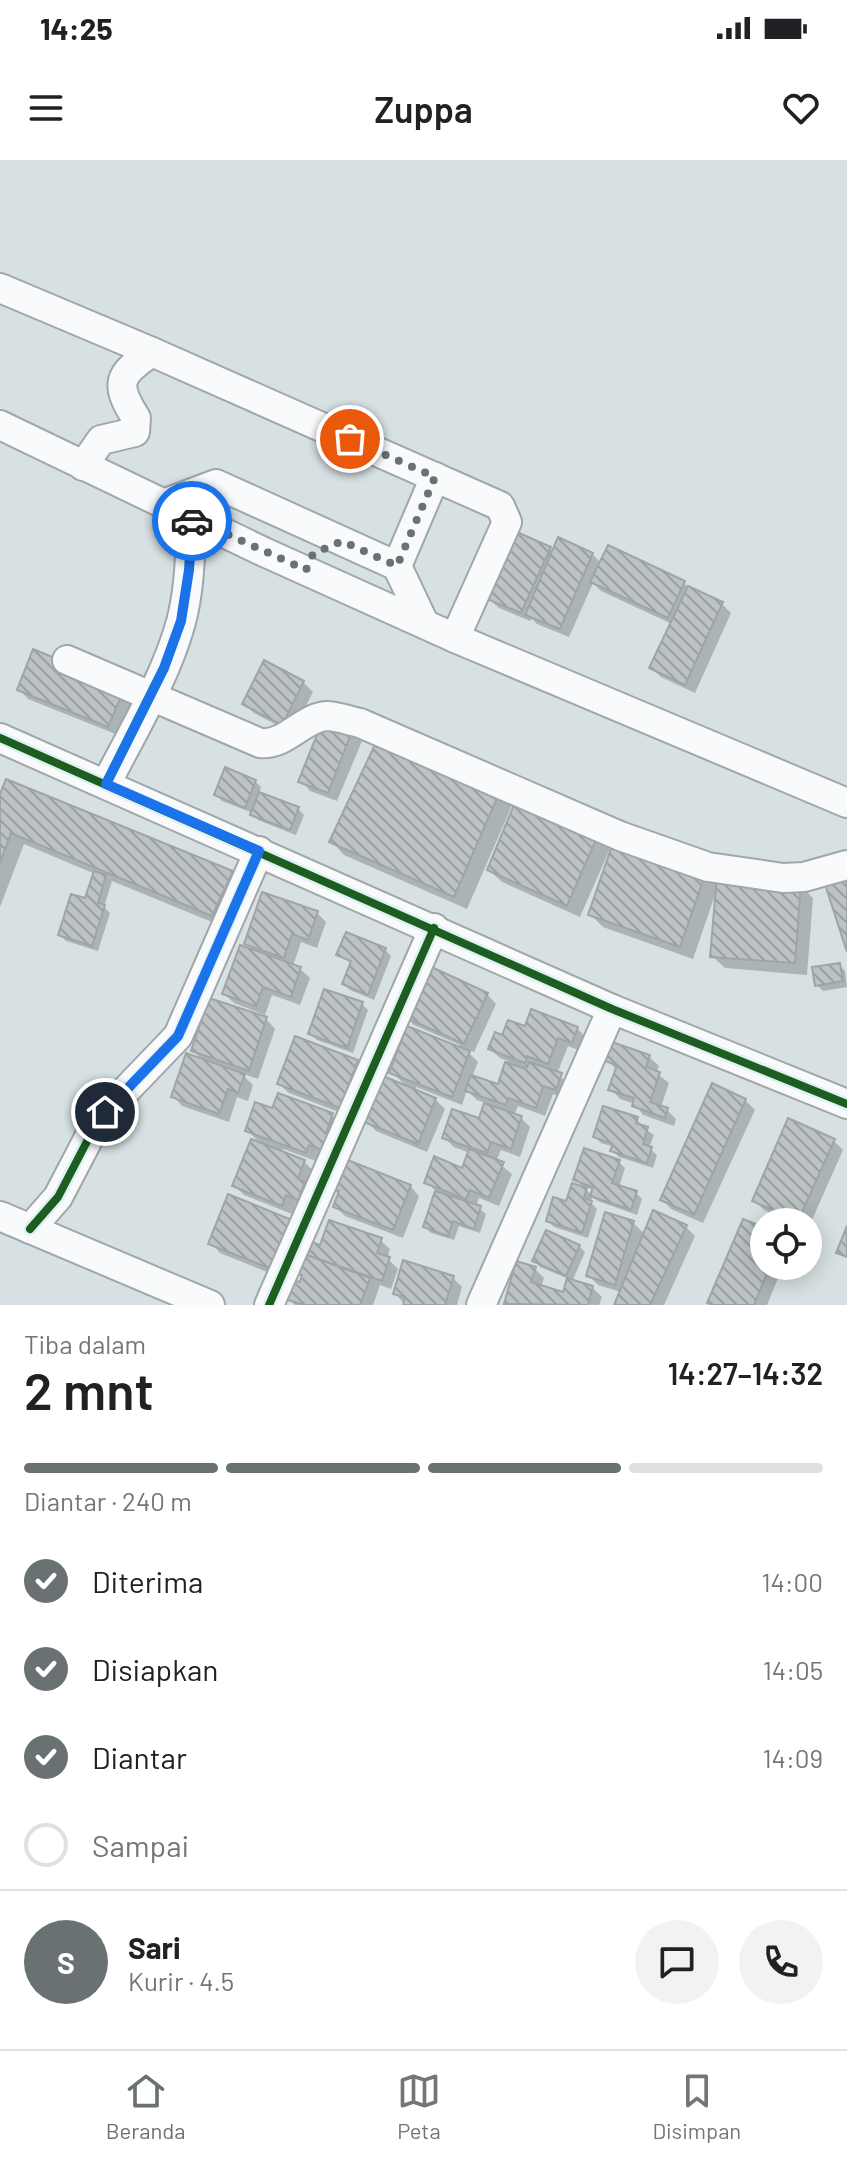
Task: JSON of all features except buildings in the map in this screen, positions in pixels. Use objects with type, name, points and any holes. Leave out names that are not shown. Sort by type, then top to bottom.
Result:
[{"type":"street","points":[[0,288],[500,506],[507,522],[455,638]]},
{"type":"street","points":[[83,466],[101,440],[135,432],[136,418],[123,398],[121,382],[128,368],[152,352]]},
{"type":"street","points":[[0,425],[264,552],[455,638],[847,803]]},
{"type":"street","points":[[397,566],[435,477]]},
{"type":"street","points":[[163,504],[216,484],[262,504],[397,566],[424,623]]},
{"type":"street","points":[[262,504],[272,537],[264,552]]},
{"type":"street","points":[[106,784],[164,668],[181,621],[189,570],[192,518]]},
{"type":"street","points":[[306,570],[313,554],[342,541]]},
{"type":"street","points":[[67,660],[260,743],[278,741],[313,721],[329,716],[360,723],[620,836],[708,867],[783,878],[804,877],[847,865]]},
{"type":"street","points":[[0,738],[612,1009],[847,1104]]},
{"type":"street","points":[[30,1229],[58,1197],[105,1112],[178,1036],[259,851]]},
{"type":"street","points":[[269,1305],[434,928]]},
{"type":"street","points":[[481,1305],[612,1009]]},
{"type":"street","points":[[0,1216],[210,1305]]},
{"type":"cycle path","points":[[0,738],[612,1009],[847,1104]]},
{"type":"cycle path","points":[[30,1229],[58,1197],[105,1112],[178,1036],[259,851]]},
{"type":"cycle path","points":[[269,1305],[434,928]]},
{"type":"way so far","points":[[192,521],[192,518],[306,570],[313,554],[342,541],[397,566],[435,477],[350,439]]},
{"type":"route","points":[[105,1112],[178,1036],[259,851],[106,784],[164,668],[181,621],[192,521]]}]
